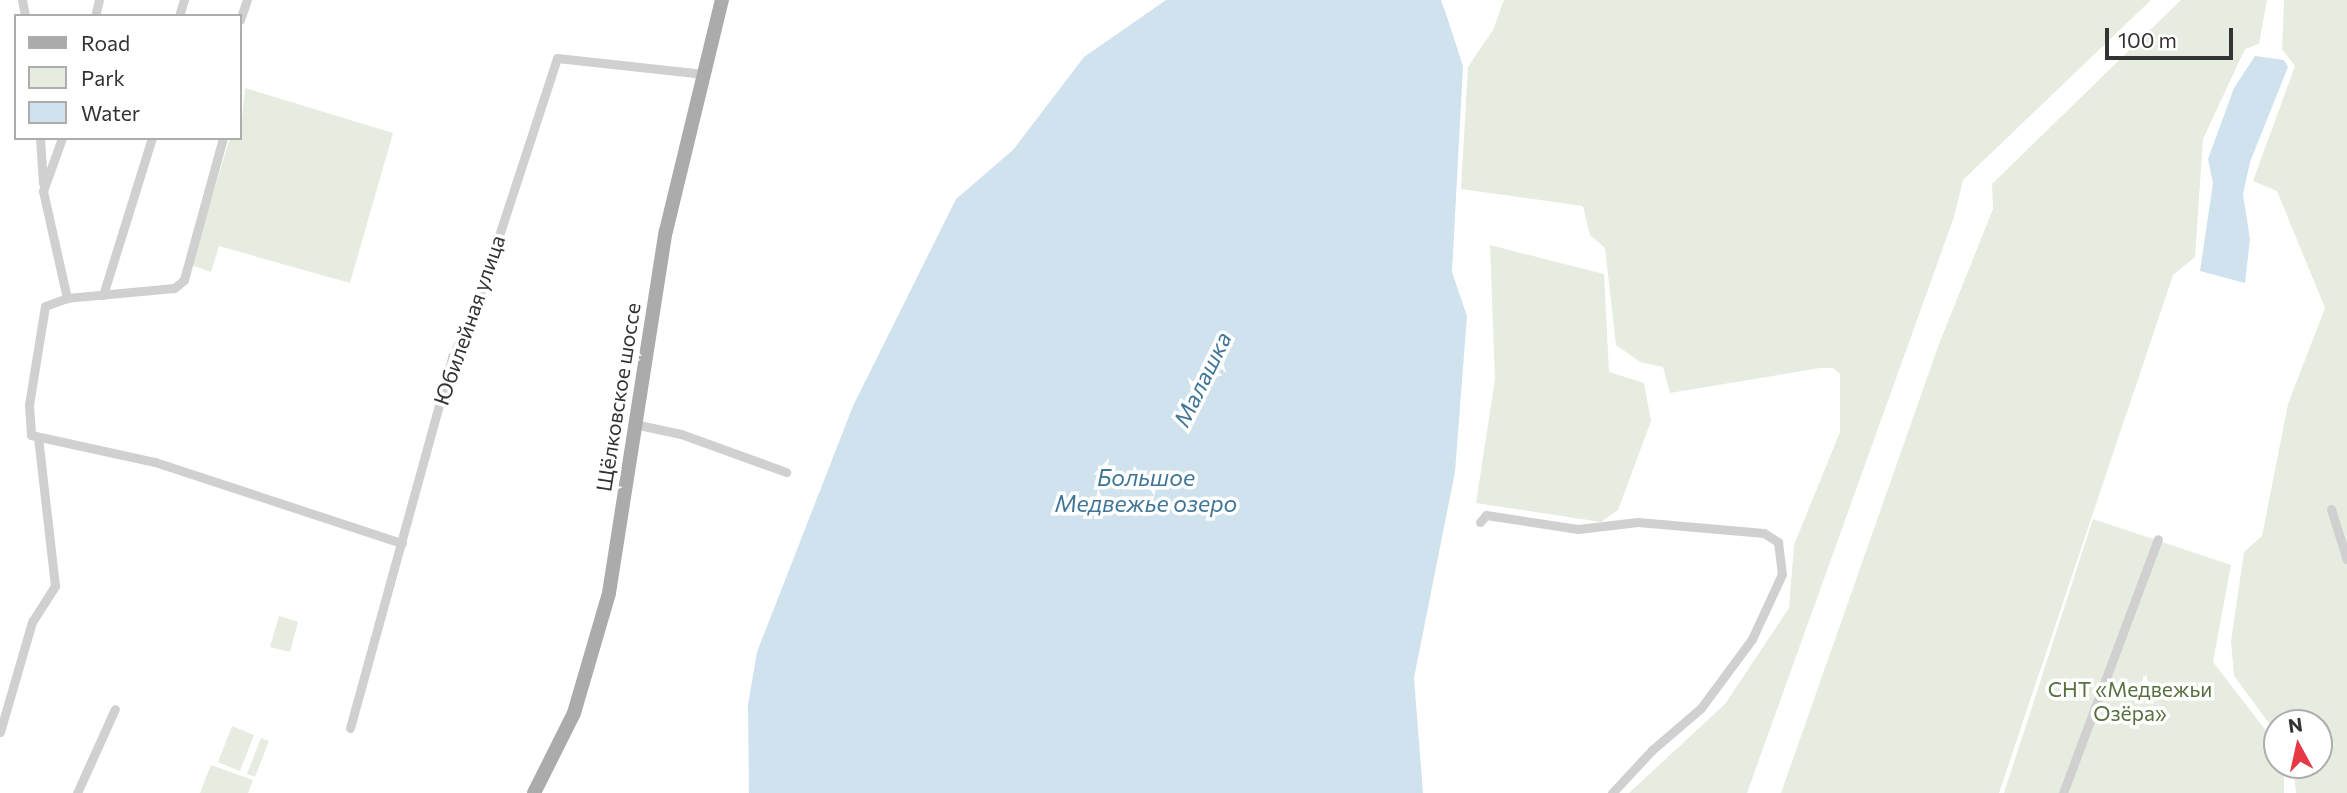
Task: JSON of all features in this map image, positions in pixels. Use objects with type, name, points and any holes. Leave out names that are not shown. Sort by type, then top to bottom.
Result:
[{"type":"main road","name":"Щёлковское шоссе","points":[[534,793],[574,713],[593,657],[609,593],[666,231],[723,0]]},
{"type":"street","name":"Юбилейная улица","points":[[350,728],[452,357],[475,309],[557,58],[704,74]]},
{"type":"street","points":[[40,140],[43,183],[67,298]]},
{"type":"street","points":[[43,183],[61,140]]},
{"type":"street","points":[[103,295],[151,140]]},
{"type":"street","points":[[222,140],[184,280],[174,288],[67,298],[45,306],[28,421],[30,435],[155,462],[402,542]]},
{"type":"street","points":[[634,424],[681,434],[786,472]]},
{"type":"street","points":[[0,732],[32,622],[55,586],[37,437]]},
{"type":"street","points":[[2331,509],[2347,559]]},
{"type":"street","points":[[1480,522],[1486,515],[1578,530],[1638,522],[1764,533],[1778,542],[1782,574],[1770,606],[1746,648],[1701,708],[1652,750],[1612,793]]},
{"type":"street","points":[[2063,793],[2158,539]]},
{"type":"street","points":[[77,793],[115,709]]},
{"type":"green space","points":[[1504,0],[2151,0],[1963,180],[1954,217],[1747,793],[1629,793],[1725,704],[1789,608],[1794,545],[1840,432],[1840,374],[1833,368],[1820,368],[1670,393],[1663,367],[1640,362],[1616,345],[1605,248],[1590,235],[1583,206],[1461,189],[1468,67],[1493,30]]},
{"type":"green space","points":[[2181,0],[2267,0],[2259,44],[2245,49],[2203,139],[2195,257],[2173,275],[1999,793],[1781,793],[1939,344],[1993,209],[1992,184]]},
{"type":"green space","points":[[2284,0],[2347,0],[2347,793],[2296,793],[2294,779],[2333,779],[2333,709],[2263,709],[2263,715],[2234,676],[2231,641],[2244,552],[2262,536],[2288,404],[2325,308],[2277,191],[2253,181],[2295,66],[2282,49]]},
{"type":"green space","points":[[245,88],[393,133],[350,283],[219,246],[211,272],[191,265],[229,140],[242,140]]},
{"type":"green space","points":[[1490,245],[1604,274],[1609,372],[1644,383],[1651,421],[1618,510],[1601,522],[1476,503],[1495,379]]},
{"type":"green space","name":"СНТ «Медвежьи Озёра»","points":[[2093,519],[2231,565],[2213,662],[2263,727],[2263,779],[2284,779],[2284,793],[2004,793]]},
{"type":"green space","points":[[279,616],[298,622],[290,652],[270,647]]},
{"type":"green space","points":[[232,726],[254,735],[240,771],[218,762]]},
{"type":"green space","points":[[261,738],[269,741],[255,777],[247,774]]},
{"type":"green space","points":[[211,765],[253,780],[248,793],[200,793]]},
{"type":"water","name":"Большое Медвежье озеро","points":[[1166,0],[1441,0],[1463,66],[1452,272],[1467,316],[1455,472],[1414,678],[1423,793],[749,793],[748,705],[757,652],[853,406],[956,199],[1013,150],[1084,57]]},
{"type":"water","points":[[2255,56],[2284,60],[2288,67],[2250,162],[2243,194],[2250,239],[2245,283],[2200,271],[2213,183],[2208,159],[2234,88]]},
{"type":"water label","name":"Малашка","points":[[1202,379]]}]
